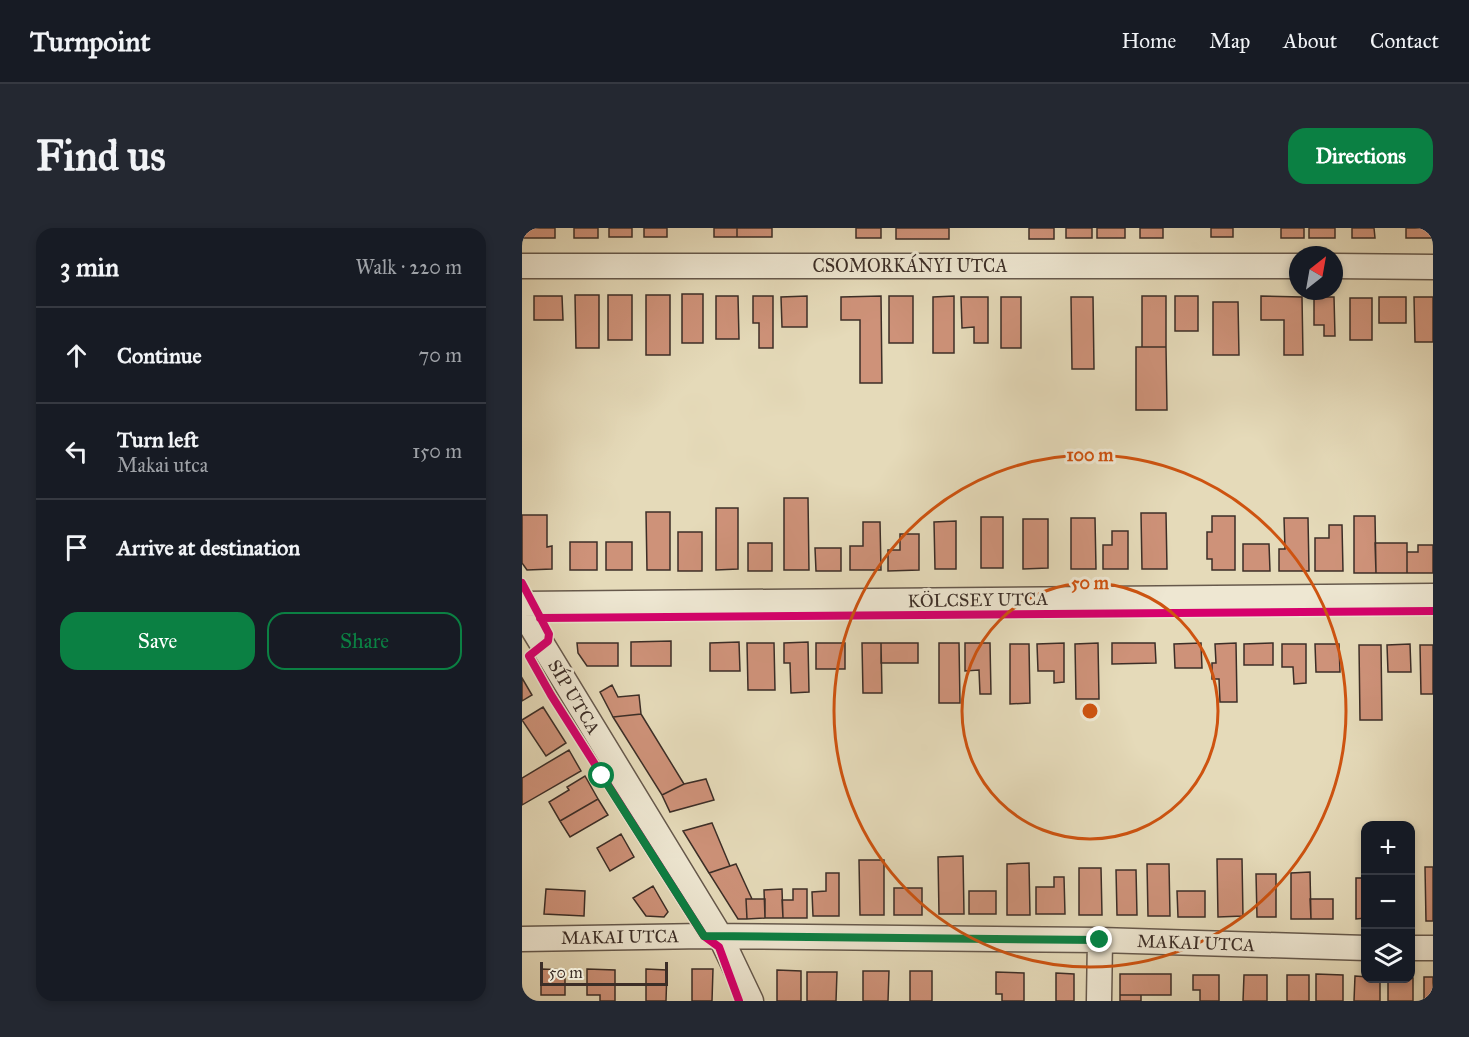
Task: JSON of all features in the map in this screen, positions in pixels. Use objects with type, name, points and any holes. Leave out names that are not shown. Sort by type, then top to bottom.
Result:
[{"type":"street","name":"CSOMORKÁNYI UTCA","points":[[522,266],[1289,267]]},
{"type":"street","points":[[1343,267],[1433,267]]},
{"type":"street","name":"KÖLCSEY UTCA","points":[[522,604],[1433,596]]},
{"type":"street","name":"SÍP UTCA","points":[[522,611],[720,936],[752,1001]]},
{"type":"street","name":"MAKAI UTCA","points":[[522,939],[720,936],[1100,940],[1361,948]]},
{"type":"street","points":[[1099,1001],[1100,940]]},
{"type":"street","points":[[1415,948],[1433,948]]},
{"type":"building","points":[[522,228],[555,228],[555,238],[522,238]]},
{"type":"building","points":[[574,228],[598,228],[598,238],[574,238]]},
{"type":"building","points":[[609,228],[632,228],[632,237],[609,237]]},
{"type":"building","points":[[644,228],[667,228],[667,237],[644,237]]},
{"type":"building","points":[[714,228],[737,228],[737,237],[714,237]]},
{"type":"building","points":[[737,228],[772,228],[772,237],[737,237]]},
{"type":"building","points":[[856,228],[881,228],[881,238],[856,238]]},
{"type":"building","points":[[896,228],[949,228],[949,239],[896,239]]},
{"type":"building","points":[[1029,228],[1054,228],[1054,239],[1029,239]]},
{"type":"building","points":[[1066,228],[1092,228],[1092,238],[1066,238]]},
{"type":"building","points":[[1097,228],[1125,228],[1125,238],[1097,238]]},
{"type":"building","points":[[1140,228],[1163,228],[1163,238],[1140,238]]},
{"type":"building","points":[[1211,228],[1233,228],[1233,237],[1211,237]]},
{"type":"building","points":[[1281,228],[1304,228],[1304,238],[1281,238]]},
{"type":"building","points":[[1309,228],[1335,228],[1335,238],[1309,238]]},
{"type":"building","points":[[1352,228],[1374,228],[1375,238],[1352,238]]},
{"type":"building","points":[[1406,228],[1433,228],[1433,238],[1406,238]]},
{"type":"building","points":[[682,294],[703,294],[703,343],[682,343]]},
{"type":"building","points":[[575,295],[599,295],[599,348],[576,348]]},
{"type":"building","points":[[608,295],[632,295],[632,340],[608,340]]},
{"type":"building","points":[[646,295],[670,295],[670,355],[646,355]]},
{"type":"building","points":[[534,296],[562,296],[563,320],[534,320]]},
{"type":"building","points":[[716,296],[738,296],[739,339],[716,339]]},
{"type":"building","points":[[753,296],[773,296],[773,348],[759,348],[759,323],[753,323]]},
{"type":"building","points":[[807,296],[807,327],[782,327],[781,297]]},
{"type":"building","points":[[881,296],[882,383],[860,383],[860,320],[841,320],[841,297]]},
{"type":"building","points":[[889,296],[913,296],[913,343],[889,343]]},
{"type":"building","points":[[954,296],[954,353],[933,353],[933,297]]},
{"type":"building","points":[[1142,296],[1166,296],[1166,347],[1142,347]]},
{"type":"building","points":[[1175,296],[1198,296],[1198,331],[1175,331]]},
{"type":"building","points":[[1261,296],[1289,297],[1289,300],[1302,300],[1303,355],[1284,355],[1284,320],[1261,320]]},
{"type":"building","points":[[961,297],[988,297],[988,343],[974,343],[974,327],[962,328]]},
{"type":"building","points":[[1001,297],[1021,297],[1021,348],[1001,348]]},
{"type":"building","points":[[1071,297],[1093,297],[1094,369],[1072,369]]},
{"type":"building","points":[[1379,297],[1406,297],[1406,323],[1379,323]]},
{"type":"building","points":[[1414,297],[1433,297],[1433,342],[1415,342]]},
{"type":"building","points":[[1350,298],[1372,298],[1372,340],[1350,340]]},
{"type":"building","points":[[1314,300],[1334,300],[1335,336],[1324,336],[1324,325],[1314,325]]},
{"type":"building","points":[[1213,302],[1238,302],[1239,355],[1213,355]]},
{"type":"building","points":[[1136,347],[1166,347],[1167,410],[1136,410]]},
{"type":"building","points":[[784,498],[808,498],[809,570],[784,570]]},
{"type":"building","points":[[716,508],[738,508],[738,569],[716,570]]},
{"type":"building","points":[[646,512],[670,512],[670,570],[647,570]]},
{"type":"building","points":[[1141,513],[1166,513],[1167,569],[1142,569]]},
{"type":"building","points":[[522,515],[547,515],[547,547],[552,546],[552,569],[527,570],[522,563]]},
{"type":"building","points":[[1212,516],[1235,516],[1235,570],[1212,570],[1212,559],[1207,559],[1207,532],[1212,532]]},
{"type":"building","points":[[1354,516],[1375,516],[1376,573],[1354,573]]},
{"type":"building","points":[[981,517],[1003,517],[1003,568],[981,568]]},
{"type":"building","points":[[1071,518],[1095,518],[1096,569],[1071,569]]},
{"type":"building","points":[[1284,518],[1308,518],[1309,571],[1279,571],[1279,549],[1285,549]]},
{"type":"building","points":[[1023,519],[1048,519],[1048,568],[1023,569]]},
{"type":"building","points":[[956,521],[956,569],[935,569],[934,522]]},
{"type":"building","points":[[863,522],[880,522],[881,570],[850,570],[850,546],[863,546]]},
{"type":"building","points":[[1329,525],[1342,525],[1343,571],[1315,571],[1315,538],[1329,538]]},
{"type":"building","points":[[1112,531],[1128,531],[1128,569],[1103,569],[1103,545],[1112,545]]},
{"type":"building","points":[[678,532],[702,532],[702,571],[678,571]]},
{"type":"building","points":[[900,534],[919,534],[919,570],[888,571],[888,550],[900,550]]},
{"type":"building","points":[[570,542],[597,542],[597,570],[570,570]]},
{"type":"building","points":[[606,542],[632,542],[632,570],[606,570]]},
{"type":"building","points":[[748,543],[772,543],[772,571],[748,571]]},
{"type":"building","points":[[1375,543],[1407,543],[1407,573],[1376,573]]},
{"type":"building","points":[[1243,544],[1269,544],[1270,571],[1243,571]]},
{"type":"building","points":[[1418,545],[1433,545],[1433,573],[1407,573],[1407,552],[1418,552]]},
{"type":"building","points":[[815,548],[841,548],[841,571],[816,571]]},
{"type":"building","points":[[671,641],[671,666],[631,666],[631,642]]},
{"type":"building","points":[[739,642],[740,671],[710,671],[710,643]]},
{"type":"building","points":[[808,642],[809,692],[791,693],[790,663],[784,663],[784,643]]},
{"type":"building","points":[[577,643],[618,643],[618,666],[587,666],[578,653]]},
{"type":"building","points":[[747,643],[774,643],[775,690],[748,690]]},
{"type":"building","points":[[816,643],[845,643],[845,669],[816,669]]},
{"type":"building","points":[[862,643],[881,643],[882,693],[863,693]]},
{"type":"building","points":[[881,643],[918,643],[918,663],[881,663]]},
{"type":"building","points":[[939,643],[959,643],[960,703],[939,703]]},
{"type":"building","points":[[965,643],[990,643],[991,694],[980,694],[979,670],[965,671]]},
{"type":"building","points":[[1064,643],[1064,682],[1054,683],[1054,671],[1038,671],[1037,644]]},
{"type":"building","points":[[1098,643],[1099,699],[1076,699],[1075,644]]},
{"type":"building","points":[[1112,643],[1155,643],[1156,663],[1112,664]]},
{"type":"building","points":[[1201,643],[1202,668],[1175,668],[1174,644]]},
{"type":"building","points":[[1236,643],[1237,702],[1220,702],[1219,679],[1212,679],[1212,663],[1216,663],[1215,644]]},
{"type":"building","points":[[1273,643],[1273,665],[1244,665],[1244,644]]},
{"type":"building","points":[[1010,644],[1029,644],[1030,703],[1010,704]]},
{"type":"building","points":[[1282,644],[1306,644],[1306,683],[1294,684],[1293,667],[1282,667]]},
{"type":"building","points":[[1315,644],[1339,644],[1340,672],[1316,672]]},
{"type":"building","points":[[1410,644],[1411,672],[1388,672],[1387,645]]},
{"type":"building","points":[[1359,645],[1381,645],[1382,720],[1360,720]]},
{"type":"building","points":[[1420,645],[1433,645],[1433,694],[1421,694]]},
{"type":"building","points":[[522,678],[532,695],[522,701]]},
{"type":"building","points":[[612,685],[618,697],[639,695],[641,714],[613,717],[600,692]]},
{"type":"building","points":[[543,707],[566,743],[546,756],[522,720]]},
{"type":"building","points":[[641,714],[684,784],[662,795],[613,717]]},
{"type":"building","points":[[569,750],[581,771],[522,805],[522,778]]},
{"type":"building","points":[[585,776],[598,799],[560,821],[549,802],[569,790],[567,787]]},
{"type":"building","points":[[706,779],[714,800],[670,812],[662,795],[684,784]]},
{"type":"building","points":[[598,799],[608,815],[570,837],[560,821]]},
{"type":"building","points":[[712,823],[730,866],[709,873],[683,831]]},
{"type":"building","points":[[621,834],[634,857],[610,871],[597,848]]},
{"type":"building","points":[[963,856],[964,914],[939,914],[938,857]]},
{"type":"building","points":[[1217,859],[1242,859],[1243,916],[1218,917]]},
{"type":"building","points":[[859,860],[884,860],[884,915],[860,915]]},
{"type":"building","points":[[1029,863],[1030,915],[1007,915],[1007,864]]},
{"type":"building","points":[[736,864],[752,899],[746,899],[747,919],[738,919],[709,873]]},
{"type":"building","points":[[1147,864],[1169,864],[1170,916],[1148,916]]},
{"type":"building","points":[[1425,867],[1433,867],[1433,921],[1426,921]]},
{"type":"building","points":[[1079,868],[1101,868],[1102,915],[1079,915]]},
{"type":"building","points":[[1116,870],[1136,870],[1137,915],[1117,915]]},
{"type":"building","points":[[1310,872],[1311,919],[1291,919],[1291,873]]},
{"type":"building","points":[[826,873],[839,873],[839,916],[813,916],[812,892],[826,891]]},
{"type":"building","points":[[1256,874],[1276,874],[1276,917],[1257,917]]},
{"type":"building","points":[[1054,877],[1064,877],[1065,914],[1036,914],[1036,887],[1054,887]]},
{"type":"building","points":[[1356,878],[1361,878],[1361,918],[1356,919]]},
{"type":"building","points":[[653,886],[668,912],[664,917],[646,916],[633,898]]},
{"type":"building","points":[[894,888],[922,888],[922,915],[894,915]]},
{"type":"building","points":[[546,889],[585,891],[584,916],[544,914]]},
{"type":"building","points":[[782,889],[783,918],[765,918],[764,890]]},
{"type":"building","points":[[793,889],[807,889],[807,918],[783,918],[782,900],[793,900]]},
{"type":"building","points":[[969,891],[996,891],[996,914],[969,914]]},
{"type":"building","points":[[1177,891],[1205,891],[1205,917],[1178,917]]},
{"type":"building","points":[[746,899],[765,899],[765,918],[747,919]]},
{"type":"building","points":[[1310,899],[1333,899],[1333,919],[1311,919]]},
{"type":"building","points":[[541,969],[565,970],[565,995],[541,995]]},
{"type":"building","points":[[587,969],[615,970],[615,1001],[600,1001],[600,995],[587,995]]},
{"type":"building","points":[[646,969],[667,970],[666,1001],[646,1001]]},
{"type":"building","points":[[692,969],[713,969],[712,1001],[692,1001]]},
{"type":"building","points":[[777,970],[801,971],[801,1001],[777,1001]]},
{"type":"building","points":[[863,971],[889,971],[888,1001],[863,1001]]},
{"type":"building","points":[[910,971],[932,971],[932,1001],[910,1001]]},
{"type":"building","points":[[807,972],[837,972],[836,1001],[807,1001]]},
{"type":"building","points":[[996,972],[1024,973],[1024,1001],[1002,1001],[1002,994],[996,994]]},
{"type":"building","points":[[1056,973],[1074,974],[1074,1001],[1056,1001]]},
{"type":"building","points":[[1120,974],[1171,974],[1171,995],[1120,995]]},
{"type":"building","points":[[1316,974],[1343,975],[1343,1001],[1316,1001]]},
{"type":"building","points":[[1193,975],[1219,975],[1219,1001],[1200,1001],[1200,990],[1193,990]]},
{"type":"building","points":[[1244,975],[1267,975],[1267,1001],[1243,1001]]},
{"type":"building","points":[[1287,975],[1309,975],[1309,1001],[1287,1001]]},
{"type":"building","points":[[1355,976],[1361,976],[1361,983],[1380,983],[1380,1001],[1354,1001]]},
{"type":"building","points":[[1424,977],[1433,977],[1433,1001],[1424,1001]]},
{"type":"building","points":[[1388,983],[1413,983],[1413,1001],[1388,1001]]},
{"type":"building","points":[[1120,995],[1141,995],[1141,1001],[1120,1001]]},
{"type":"cycle path","points":[[522,583],[549,634],[548,641],[529,656],[551,695],[704,936],[719,947],[739,1001]]},
{"type":"cycle path","points":[[540,618],[1433,611]]},
{"type":"route","points":[[602,776],[704,936],[1100,940]]}]
